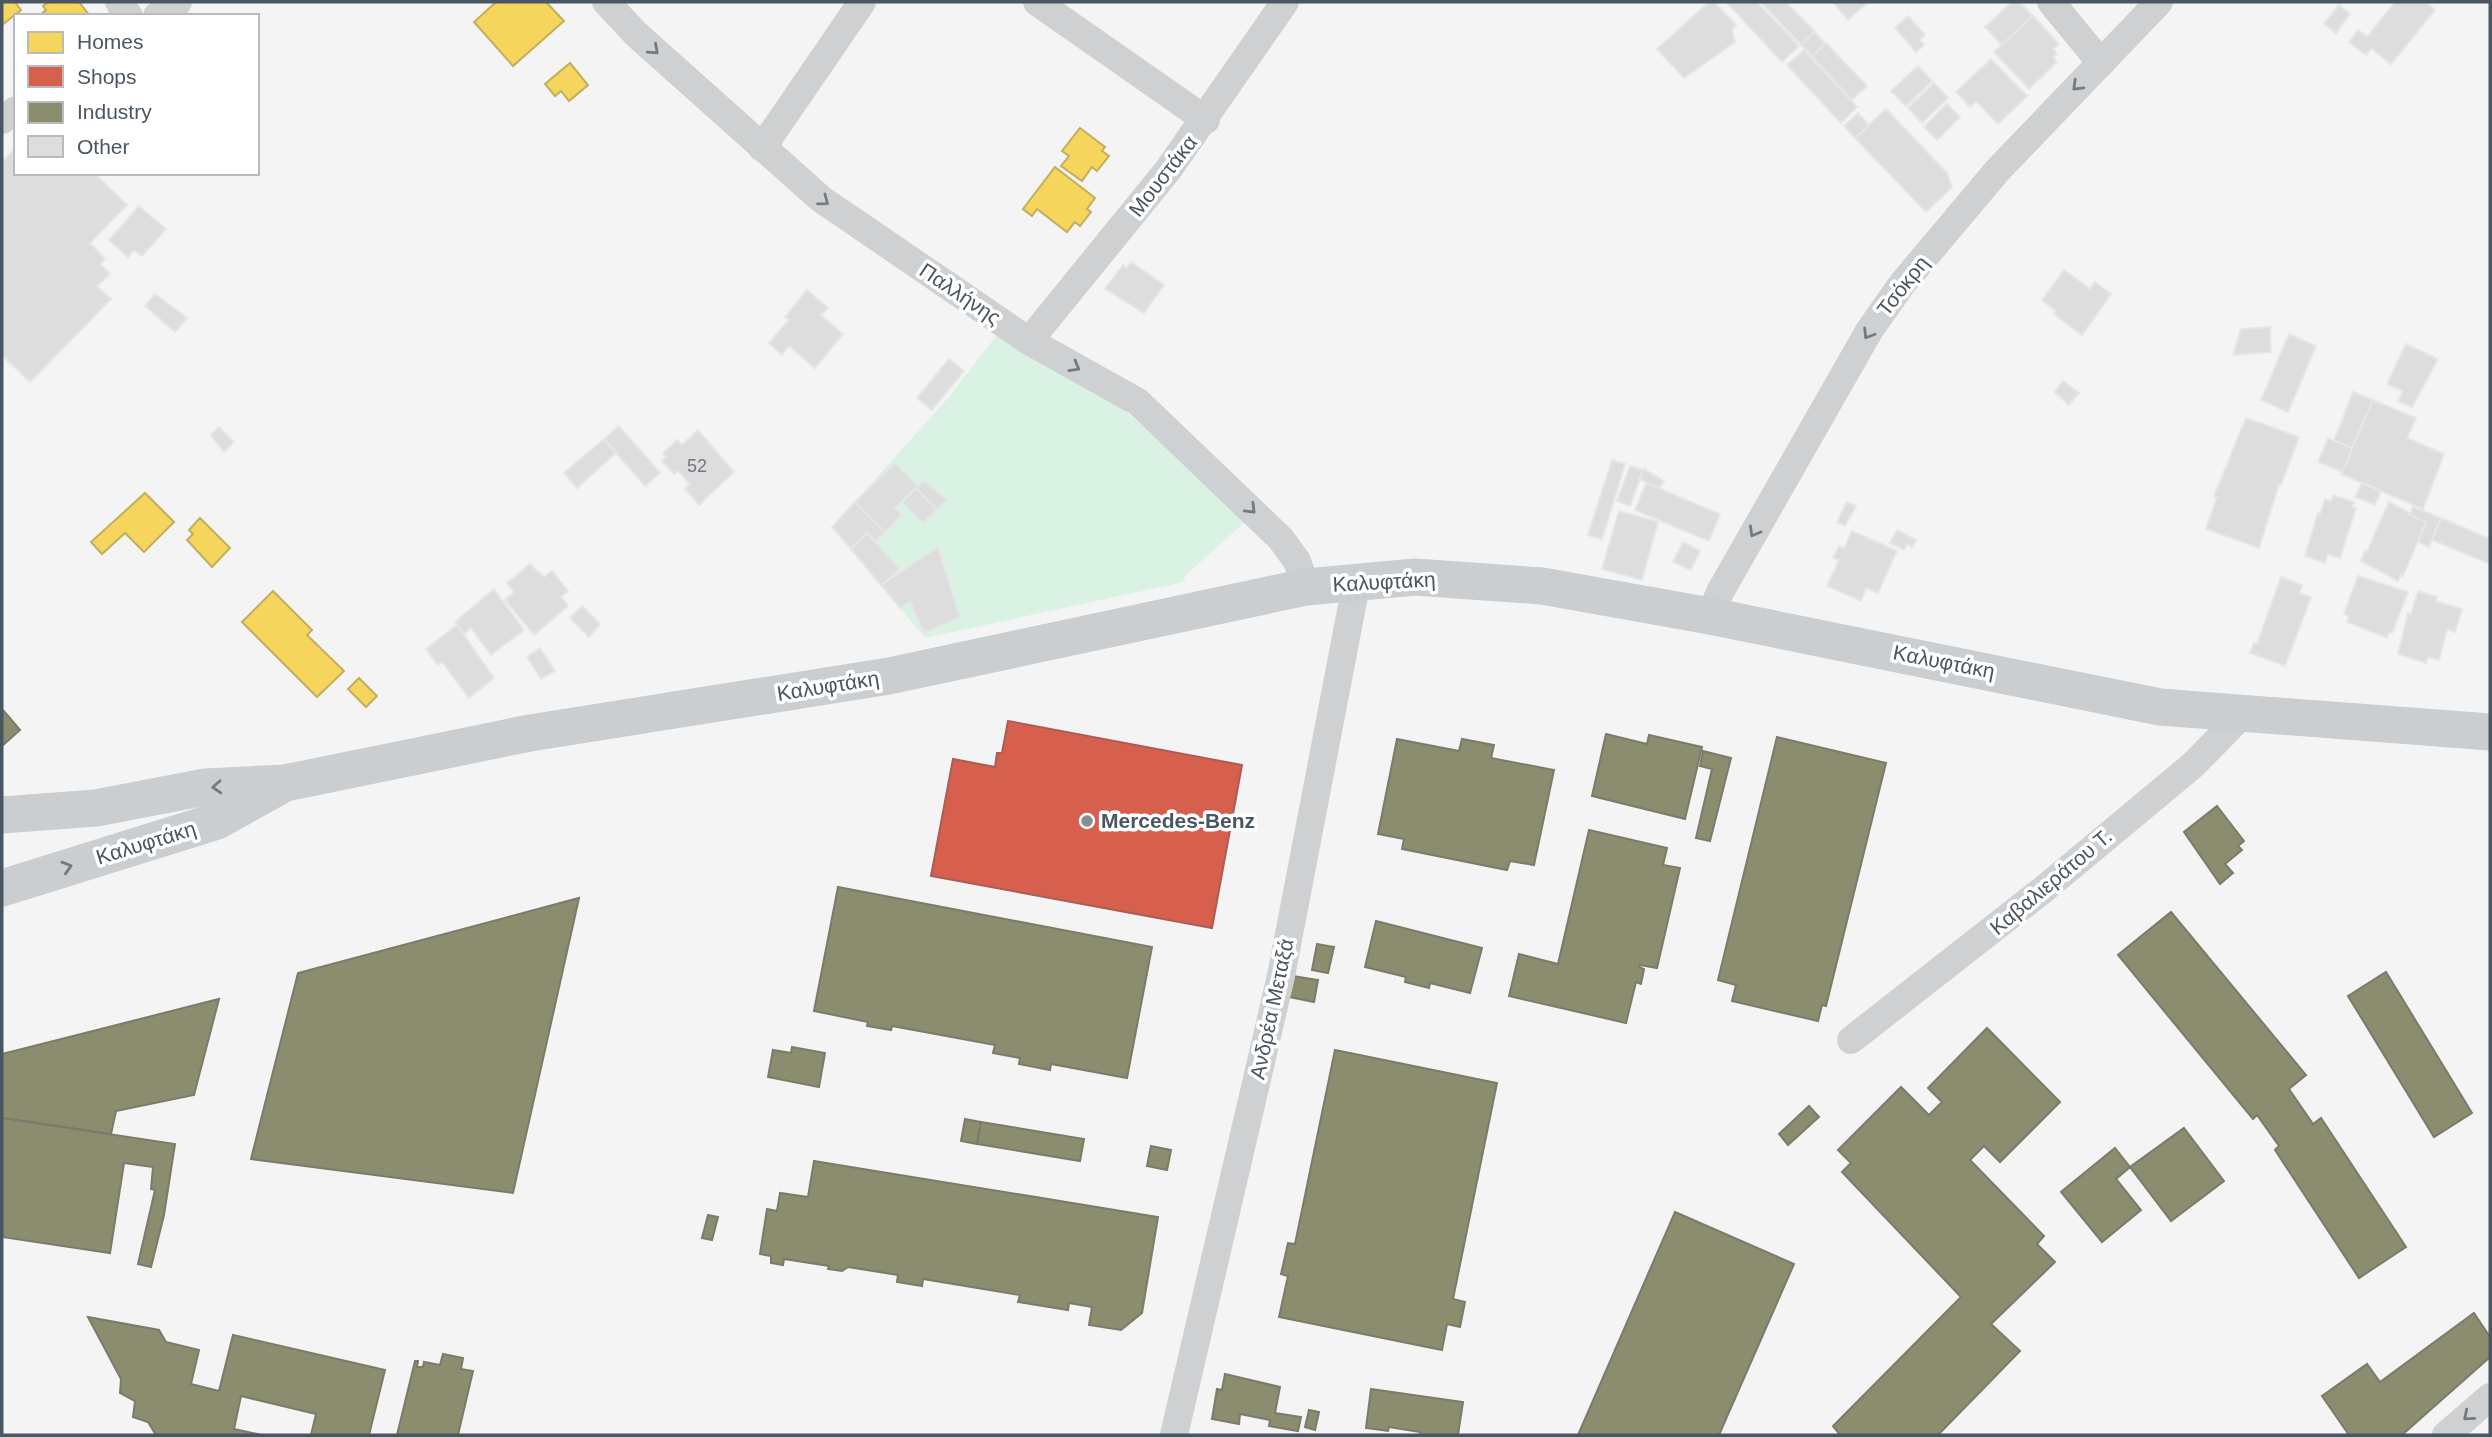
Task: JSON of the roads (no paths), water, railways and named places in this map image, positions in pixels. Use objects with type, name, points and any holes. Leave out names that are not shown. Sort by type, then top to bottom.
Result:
[{"type":"main road","name":"Καλυφτάκη","points":[[2,815],[96,807],[205,787],[285,783],[530,733],[889,677],[1306,587],[1357,580],[1415,577],[1480,579],[1542,586],[1710,616],[2160,707],[2490,732]]},
{"type":"main road","name":"Καλυφτάκη","points":[[2,888],[217,821],[285,783]]},
{"type":"main road","points":[[2,827],[96,807]]},
{"type":"street","points":[[160,14],[178,2]]},
{"type":"street","name":"Παλλήνης","points":[[606,2],[636,34],[821,199],[1029,341],[1138,402],[1282,539],[1297,561],[1306,587]]},
{"type":"street","points":[[762,148],[862,2]]},
{"type":"street","points":[[1037,2],[1206,120]]},
{"type":"street","name":"Μουστάκα","points":[[1029,341],[1206,120],[1285,2]]},
{"type":"street","points":[[2051,2],[2101,63]]},
{"type":"street","name":"Τσόκρη","points":[[1710,616],[1720,592],[1869,331],[1902,284],[1997,171],[2159,2]]},
{"type":"street","name":"Ανδρέα Μεταξά","points":[[1174,1435],[1281,976],[1357,580]]},
{"type":"street","name":"Καβαλιεράτου Τ.","points":[[1851,1040],[2007,920],[2193,765],[2243,714]]},
{"type":"street","points":[[2446,1435],[2490,1397]]},
{"type":"place","name":"Mercedes-Benz","points":[[1087,821]]}]
